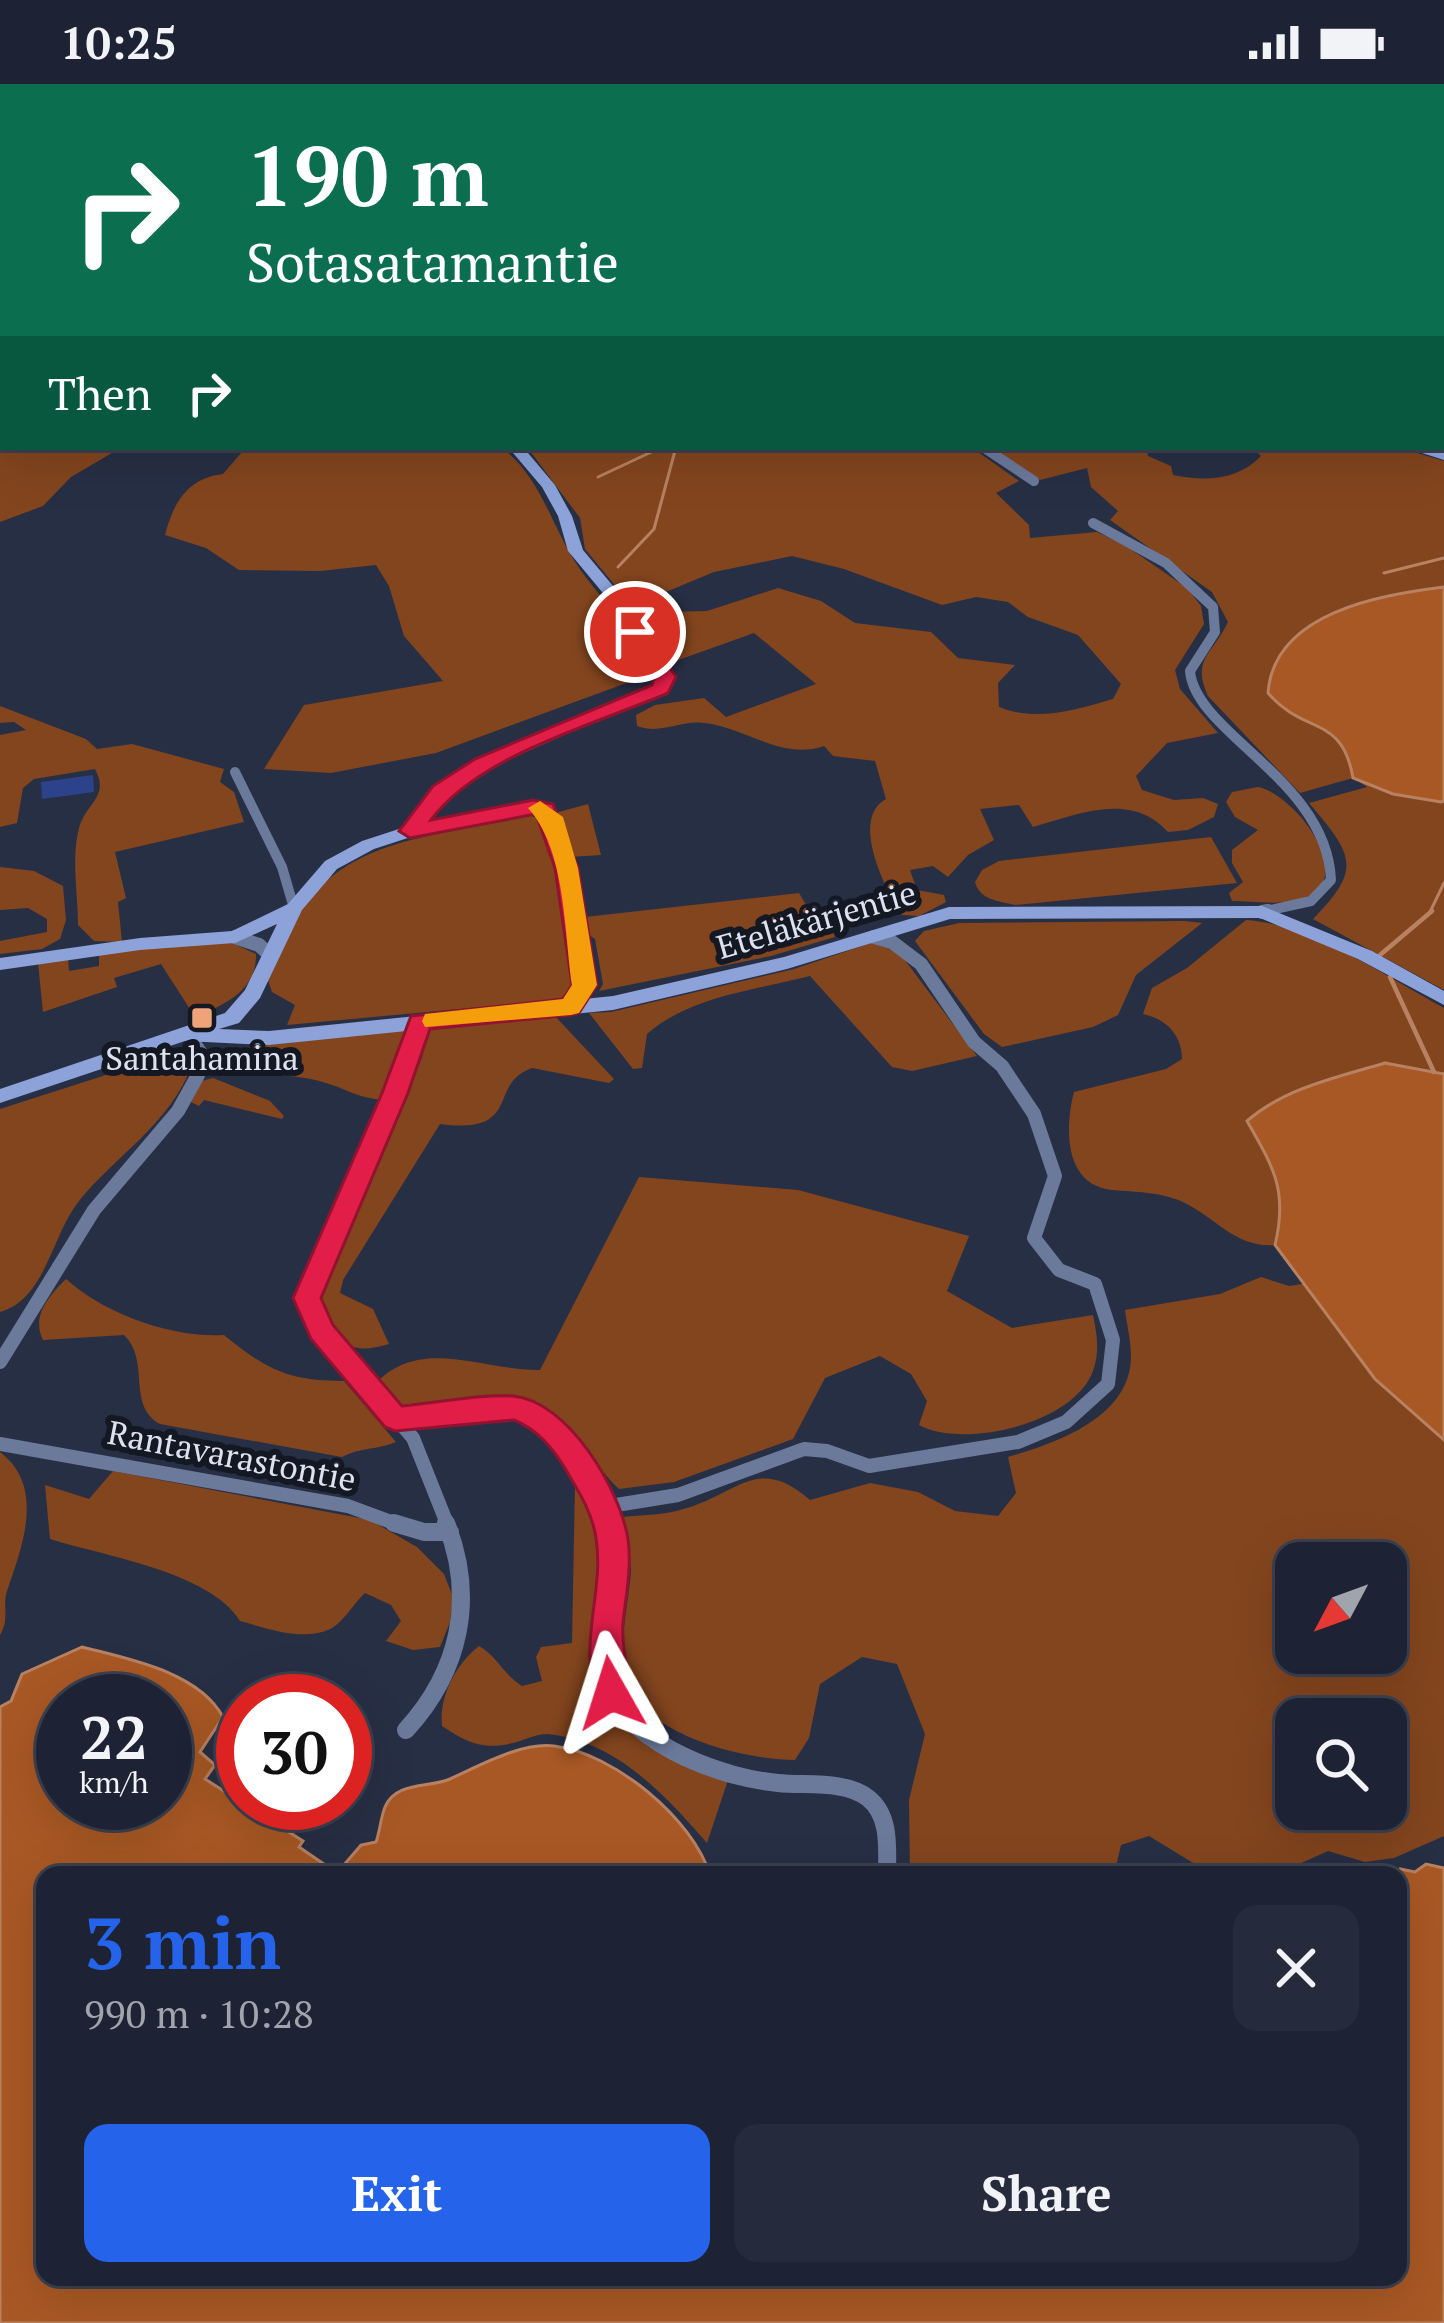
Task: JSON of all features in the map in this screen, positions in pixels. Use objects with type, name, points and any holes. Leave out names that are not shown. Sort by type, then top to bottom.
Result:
[{"type":"street","points":[[410,831],[441,791],[483,764],[649,697],[661,688],[665,677],[624,608],[576,550],[548,484],[518,450]]},
{"type":"street","points":[[987,450],[1034,482]]},
{"type":"street","points":[[1093,523],[1150,553],[1204,595],[1217,616],[1217,626],[1192,660],[1190,683],[1197,697],[1312,817],[1329,844],[1336,866],[1334,883],[1323,898],[1309,906],[1262,912]]},
{"type":"street","points":[[235,772],[282,867],[294,908]]},
{"type":"street","points":[[0,1096],[232,1018],[253,993],[294,908],[346,855],[410,831],[533,807],[545,809],[567,868],[584,985],[571,1007]]},
{"type":"street","points":[[0,964],[235,937],[294,908]]},
{"type":"street","name":"Eteläkärjentie","points":[[189,1035],[269,1038],[613,1004],[787,963],[949,913],[1262,912],[1364,955],[1444,999]]},
{"type":"street","points":[[604,1508],[678,1496],[804,1449],[826,1451],[869,1466],[1018,1442],[1066,1423],[1108,1384],[1113,1340],[1095,1284],[1058,1270],[1034,1238],[1053,1193],[1056,1170],[1045,1139],[1000,1063],[975,1042],[917,959],[889,939],[868,936]]},
{"type":"street","points":[[235,937],[259,945],[271,956]]},
{"type":"street","points":[[406,1730],[427,1707],[459,1641],[464,1591],[450,1532],[413,1438],[321,1331],[307,1298],[395,1093],[420,1022]]},
{"type":"street","points":[[0,1362],[112,1186],[180,1108],[201,1070],[202,1055],[189,1035]]},
{"type":"street","points":[[395,1419],[514,1408],[542,1418],[566,1444],[604,1508],[614,1565],[605,1640],[611,1693],[617,1705],[660,1740],[748,1779],[842,1784],[868,1796],[883,1814],[890,1840],[887,1866]]},
{"type":"street","name":"Rantavarastontie","points":[[0,1444],[349,1506],[381,1514],[410,1530],[450,1532]]},
{"type":"shaded area","points":[[0,450],[117,450],[71,477],[43,506],[0,522]]},
{"type":"shaded area","points":[[238,450],[504,450],[536,487],[577,565],[629,632],[651,674],[436,753],[331,773],[264,769],[304,705],[443,681],[404,636],[389,586],[376,565],[320,571],[239,570],[206,548],[165,535],[184,494],[200,481],[223,474],[242,452]]},
{"type":"shaded area","points":[[529,450],[975,450],[1019,481],[996,493],[1029,525],[1030,538],[1097,532],[1187,588],[1201,606],[1204,624],[1175,670],[1180,689],[1218,733],[1167,743],[1136,776],[1142,790],[1174,800],[1203,798],[1218,804],[1214,817],[1188,830],[1168,832],[1153,819],[1121,809],[1086,812],[1033,827],[1019,805],[980,809],[994,840],[968,855],[948,877],[933,866],[910,870],[917,890],[944,895],[946,902],[919,916],[902,915],[880,871],[870,837],[876,808],[886,799],[875,761],[833,756],[824,746],[778,746],[704,723],[654,729],[637,726],[636,715],[655,705],[704,698],[726,717],[816,684],[754,633],[670,663],[641,619],[664,612],[707,611],[778,588],[821,601],[855,623],[931,632],[958,658],[1015,665],[998,683],[999,707],[1013,711],[1042,714],[1084,707],[1113,699],[1121,684],[1078,635],[1028,617],[1008,602],[976,597],[942,605],[844,569],[792,556],[714,572],[632,606],[585,549],[580,518]]},
{"type":"shaded area","points":[[995,450],[1147,450],[1148,456],[1171,466],[1173,475],[1197,478],[1242,470],[1261,456],[1255,450],[1407,450],[1444,461],[1444,606],[1406,796],[1444,801],[1444,990],[1313,919],[1340,887],[1346,861],[1335,836],[1309,803],[1367,787],[1353,778],[1300,793],[1208,696],[1203,665],[1228,622],[1212,592],[1110,520],[1118,511],[1091,487],[1087,468],[1040,480]]},
{"type":"shaded area","points":[[1444,587],[1441,802],[1393,794],[1353,778],[1348,758],[1331,734],[1295,715],[1268,693],[1275,666],[1289,643],[1310,626],[1362,603]]},
{"type":"shaded area","points":[[0,706],[86,739],[97,749],[132,744],[224,769],[220,782],[234,792],[244,822],[115,852],[126,898],[118,902],[122,942],[94,941],[78,925],[75,851],[82,819],[100,787],[95,769],[34,779],[23,788],[17,823],[0,827],[0,735],[26,730],[14,722],[0,723]]},
{"type":"shaded area","points":[[1258,787],[1302,818],[1323,853],[1326,870],[1321,885],[1309,896],[1281,902],[1232,901],[1229,893],[1243,882],[1232,863],[1232,850],[1258,830],[1235,817],[1226,802],[1232,792]]},
{"type":"shaded area","points":[[588,804],[601,855],[570,857],[555,813]]},
{"type":"shaded area","points":[[527,815],[543,819],[567,911],[574,962],[568,999],[287,1025],[295,1005],[272,992],[268,980],[291,927],[316,892],[340,871],[397,844]]},
{"type":"shaded area","points":[[1211,837],[1237,883],[1015,905],[985,896],[975,882],[982,870],[999,861]]},
{"type":"shaded area","points":[[0,867],[34,871],[63,886],[66,920],[60,939],[42,949],[0,954],[0,941],[47,932],[47,919],[28,908],[0,910]]},
{"type":"shaded area","points":[[799,893],[817,923],[831,927],[835,937],[771,956],[599,991],[603,984],[595,939],[589,935],[585,917]]},
{"type":"shaded area","points":[[1246,920],[1322,941],[1444,1008],[1444,1088],[1284,1210],[1275,1245],[1238,1237],[1176,1199],[1096,1186],[1076,1166],[1069,1137],[1074,1092],[1166,1069],[1182,1059],[1171,1029],[1143,1014],[1152,988],[1187,968]]},
{"type":"shaded area","points":[[959,923],[1202,923],[1136,975],[1118,1015],[1093,1027],[1002,1047],[984,1034],[915,941],[924,931]]},
{"type":"shaded area","points":[[230,942],[256,954],[251,978],[227,1002],[195,1017],[161,964],[114,978],[117,987],[43,1012],[38,963],[68,957],[69,971],[99,966],[99,952]]},
{"type":"shaded area","points":[[871,943],[898,951],[977,1056],[912,1071],[892,1067],[810,976],[724,996],[664,1021],[647,1034],[642,1068],[633,1069],[589,1013],[611,1012],[794,969]]},
{"type":"shaded area","points":[[553,1014],[614,1079],[609,1083],[532,1068],[518,1075],[494,1115],[483,1122],[440,1124],[343,1280],[340,1293],[373,1309],[389,1344],[351,1346],[337,1334],[320,1298],[422,1058],[428,1027]]},
{"type":"shaded area","points":[[401,1029],[408,1034],[407,1043],[387,1095],[379,1099],[313,1079],[242,1070],[217,1058],[226,1050]]},
{"type":"shaded area","points":[[187,1049],[192,1065],[170,1105],[79,1201],[28,1294],[0,1312],[0,1109]]},
{"type":"shaded area","points":[[1385,1063],[1444,1074],[1444,1440],[1375,1379],[1275,1245],[1280,1209],[1276,1180],[1247,1121],[1295,1092]]},
{"type":"shaded area","points":[[213,1078],[270,1101],[284,1116],[204,1100],[199,1106],[191,1102],[202,1081]]},
{"type":"shaded area","points":[[639,1177],[798,1190],[969,1236],[947,1291],[1012,1328],[1093,1315],[1097,1350],[1093,1371],[1082,1390],[1041,1418],[1015,1427],[962,1434],[919,1425],[927,1401],[911,1374],[880,1356],[825,1378],[793,1439],[674,1482],[619,1489],[568,1430],[533,1403],[512,1398],[410,1408],[375,1384],[393,1369],[432,1358],[540,1370]]},
{"type":"shaded area","points":[[1261,1277],[1289,1286],[1315,1282],[1444,1408],[1444,1836],[1394,1858],[1365,1862],[1328,1851],[1295,1866],[1198,1866],[1149,1836],[1121,1845],[1116,1866],[910,1866],[909,1800],[925,1734],[897,1664],[862,1657],[820,1684],[809,1738],[795,1760],[749,1755],[695,1739],[649,1712],[633,1694],[623,1660],[631,1572],[623,1517],[680,1510],[760,1479],[791,1486],[810,1500],[870,1483],[918,1492],[955,1511],[998,1516],[1016,1493],[1008,1457],[1068,1435],[1104,1412],[1127,1378],[1130,1339],[1125,1310],[1220,1294]]},
{"type":"shaded area","points":[[66,1279],[100,1303],[140,1321],[182,1332],[224,1335],[279,1371],[344,1381],[396,1442],[342,1457],[160,1424],[144,1406],[136,1357],[124,1335],[43,1340],[41,1315]]},
{"type":"shaded area","points":[[0,1452],[23,1482],[26,1518],[0,1635]]},
{"type":"shaded area","points":[[113,1471],[370,1520],[417,1547],[444,1574],[453,1597],[440,1647],[413,1650],[386,1641],[401,1621],[391,1605],[365,1593],[330,1629],[285,1632],[240,1621],[225,1604],[181,1578],[50,1539],[45,1485],[89,1499]]},
{"type":"shaded area","points":[[575,1484],[595,1505],[603,1531],[596,1660],[600,1690],[614,1715],[638,1737],[728,1780],[707,1843],[656,1789],[595,1747],[547,1734],[488,1746],[442,1726],[443,1703],[451,1682],[479,1646],[522,1686],[542,1681],[536,1657],[541,1647],[572,1643]]},
{"type":"shaded area","points":[[82,1647],[170,1674],[36,1674],[36,1830],[192,1830],[192,1686],[216,1707],[216,1728],[200,1752],[215,1765],[205,1779],[216,1786],[216,1830],[286,1830],[303,1841],[299,1847],[327,1866],[36,1866],[36,2286],[1407,2286],[1407,1870],[1415,1872],[1426,1864],[1444,1868],[1444,2323],[0,2323],[0,1707],[11,1701],[22,1674]]},
{"type":"shaded area","points":[[541,1746],[577,1751],[625,1775],[687,1832],[706,1866],[343,1866],[361,1845],[376,1842],[385,1807],[397,1793]]},
{"type":"building","points":[[93,775],[94,792],[42,799],[41,782]]},
{"type":"waterway","points":[[598,477],[656,450]]},
{"type":"waterway","points":[[618,567],[654,529],[675,450]]},
{"type":"waterway","points":[[1384,573],[1444,558]]},
{"type":"waterway","points":[[1429,913],[1444,883]]},
{"type":"waterway","points":[[1380,955],[1429,913]]},
{"type":"waterway","points":[[1390,977],[1434,1072]]},
{"type":"slow traffic","points":[[434,1021],[571,1007],[584,985],[567,868],[551,817],[540,808]]},
{"type":"place","name":"Santahamina","points":[[202,1018]]},
{"type":"route","points":[[611,1693],[605,1640],[614,1565],[612,1538],[604,1508],[566,1444],[542,1418],[514,1408],[395,1419],[321,1331],[307,1298],[395,1093],[420,1022],[571,1007],[584,985],[567,868],[545,809],[533,807],[410,831],[441,791],[483,764],[661,688],[665,677],[635,632]]}]
